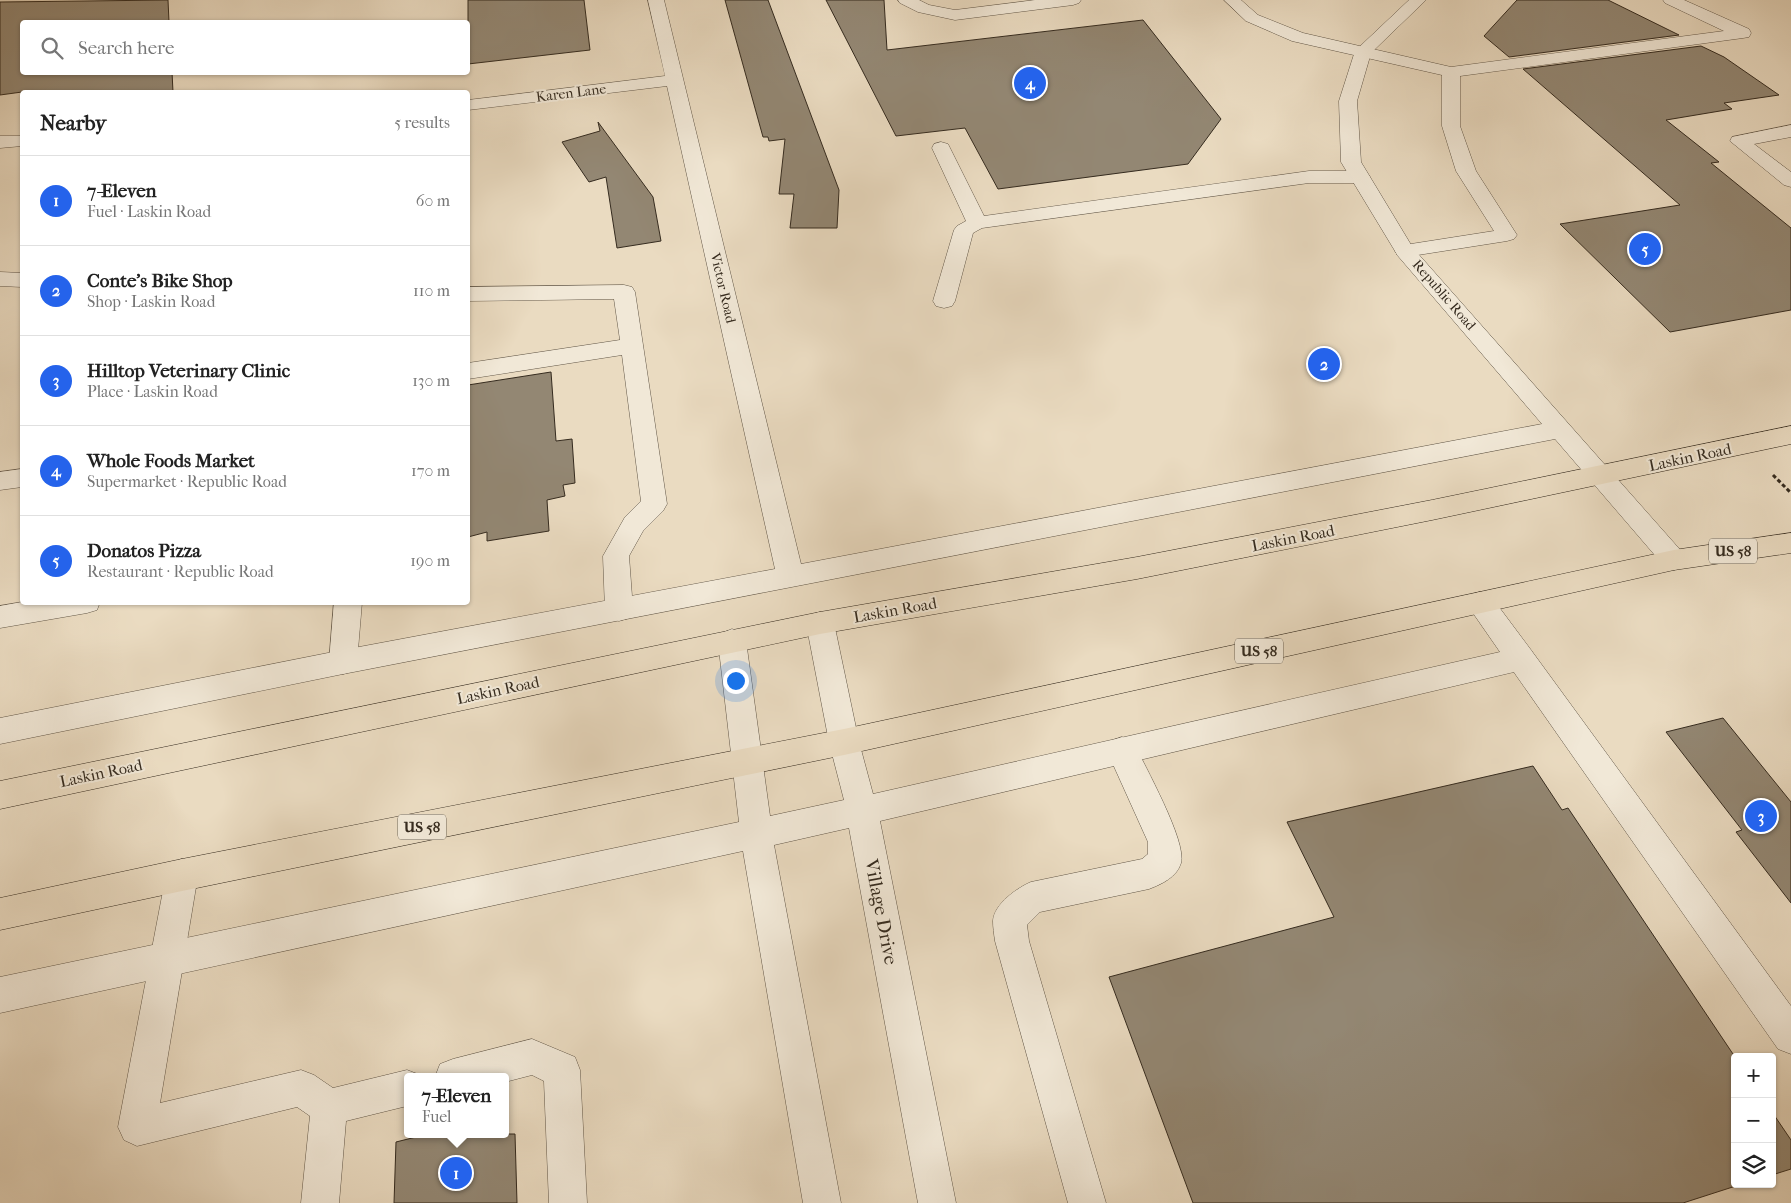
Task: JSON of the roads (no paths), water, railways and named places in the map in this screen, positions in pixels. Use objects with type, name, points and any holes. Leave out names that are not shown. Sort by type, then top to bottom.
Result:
[{"type":"main road","name":"Laskin Road","points":[[0,795],[820,623],[1138,568],[1791,435]]},
{"type":"main road","name":"US 58","points":[[0,914],[182,875],[844,742],[1674,560],[1791,542]]},
{"type":"street","name":"Victor Road","points":[[656,0],[790,576]]},
{"type":"street","points":[[906,0],[924,9],[954,15],[986,5],[1073,0]]},
{"type":"street","points":[[1232,0],[1252,18],[1298,37],[1363,50],[1451,72],[1743,33],[1671,0]]},
{"type":"street","points":[[1363,50],[1418,0]]},
{"type":"street","name":"Republic Road","points":[[1363,50],[1348,100],[1352,162],[1405,252],[1602,475],[1674,560]]},
{"type":"street","points":[[1405,252],[1507,235],[1466,171],[1451,126],[1451,72]]},
{"type":"street","name":"Karen Lane","points":[[470,105],[675,80]]},
{"type":"street","points":[[1791,132],[1739,141],[1791,181]]},
{"type":"street","points":[[0,142],[20,141]]},
{"type":"street","points":[[941,148],[977,224]]},
{"type":"street","points":[[944,301],[964,230],[977,224],[1309,177],[1360,177]]},
{"type":"street","points":[[0,279],[20,280]]},
{"type":"street","points":[[470,294],[624,292],[654,504],[634,524],[616,556],[619,610]]},
{"type":"street","points":[[470,371],[632,346]]},
{"type":"street","points":[[0,731],[343,662],[1561,429]]},
{"type":"street","points":[[0,481],[20,478]]},
{"type":"street","points":[[1480,603],[1791,1036]]},
{"type":"street","points":[[0,617],[70,605]]},
{"type":"street","points":[[343,662],[348,605]]},
{"type":"street","name":"Village Drive","points":[[820,623],[844,742],[862,811],[937,1203]]},
{"type":"street","points":[[732,641],[756,833],[822,1203]]},
{"type":"street","points":[[0,995],[862,811],[1521,659]]},
{"type":"street","points":[[1087,1203],[1012,941],[1010,919],[1031,898],[1149,873],[1165,861],[1164,842],[1122,751]]},
{"type":"street","points":[[182,875],[138,1127],[301,1088],[329,1107],[404,1089]]},
{"type":"street","points":[[469,1073],[532,1057],[562,1070],[568,1203]]},
{"type":"street","points":[[320,1203],[329,1107]]},
{"type":"place","name":"Whole Foods Market","points":[[1030,83]]},
{"type":"place","name":"Donatos Pizza","points":[[1645,249]]},
{"type":"place","name":"Conte's Bike Shop","points":[[1324,364]]},
{"type":"place","name":"Hilltop Veterinary Clinic","points":[[1761,816]]},
{"type":"place","name":"7-Eleven","points":[[456,1173]]}]
